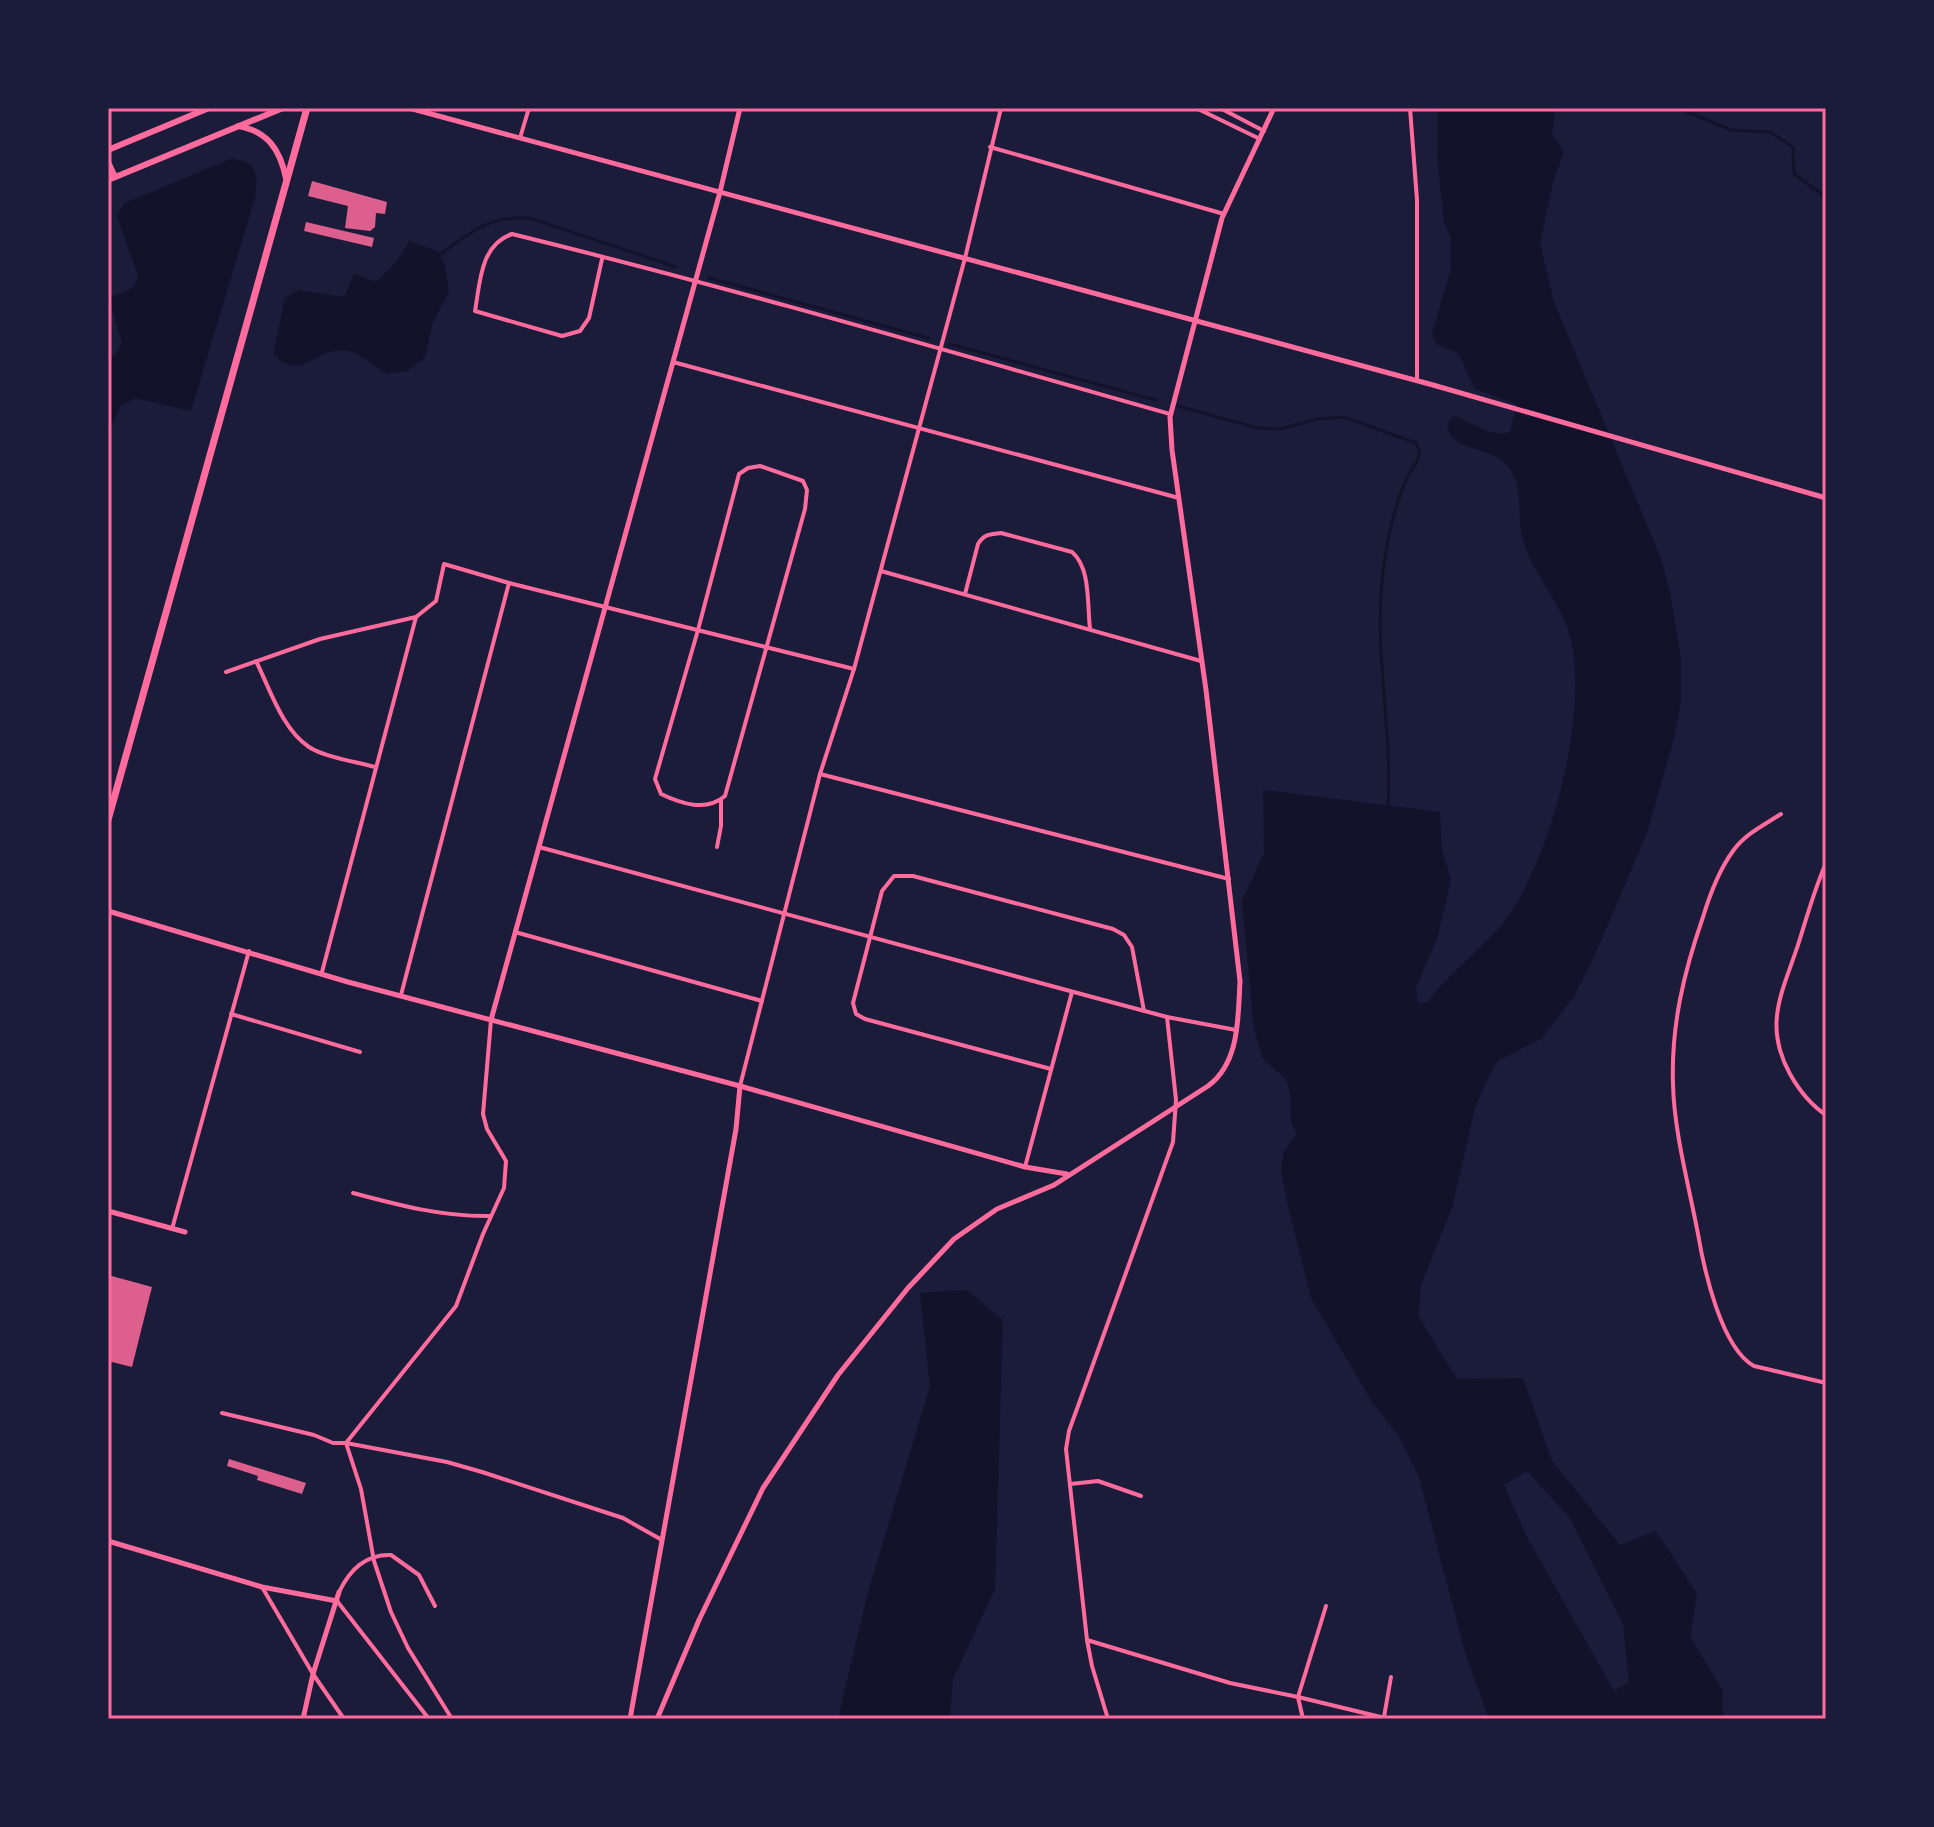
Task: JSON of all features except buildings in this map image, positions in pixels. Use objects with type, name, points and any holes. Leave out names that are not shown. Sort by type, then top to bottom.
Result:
[{"type":"main road","points":[[108,150],[209,108]]},
{"type":"main road","points":[[108,162],[112,178],[283,108]]},
{"type":"main road","points":[[108,820],[307,108]]},
{"type":"main road","points":[[238,126],[253,129],[272,142],[286,178]]},
{"type":"street","points":[[409,108],[1417,380],[1826,498]]},
{"type":"street","points":[[520,138],[529,108]]},
{"type":"street","points":[[346,1443],[456,1306],[490,1216],[504,1188],[507,1169],[483,1114],[491,1020],[720,192],[740,108]]},
{"type":"street","points":[[630,1719],[736,1129],[740,1086],[820,774],[854,669],[941,349],[1001,108]]},
{"type":"street","points":[[1196,108],[1260,139]]},
{"type":"street","points":[[1220,108],[1264,131]]},
{"type":"street","points":[[657,1719],[699,1620],[763,1488],[838,1375],[908,1288],[954,1239],[997,1209],[1039,1193],[1208,1086],[1224,1071],[1236,1030],[1240,981],[1172,450],[1170,414],[1224,214],[1274,108]]},
{"type":"street","points":[[1410,108],[1417,200],[1417,380]]},
{"type":"street","points":[[990,147],[1224,214]]},
{"type":"street","points":[[602,259],[589,318],[580,331],[562,336],[475,311],[482,271],[490,250],[500,238],[512,234],[1170,414]]},
{"type":"street","points":[[673,362],[1179,498]]},
{"type":"street","points":[[760,466],[803,481],[807,490],[805,509],[725,796],[712,806],[701,806],[661,794],[655,779],[698,630],[739,474],[748,468],[760,466]]},
{"type":"street","points":[[965,594],[978,544],[983,537],[1001,533],[1072,552],[1084,569],[1090,628]]},
{"type":"street","points":[[226,672],[320,639],[416,617],[436,601],[444,564],[854,669]]},
{"type":"street","points":[[881,571],[1201,661]]},
{"type":"street","points":[[401,995],[509,583]]},
{"type":"street","points":[[322,972],[416,617]]},
{"type":"street","points":[[256,661],[289,727],[304,743],[316,750],[375,767]]},
{"type":"street","points":[[820,774],[1229,879]]},
{"type":"street","points":[[717,847],[721,800]]},
{"type":"street","points":[[1781,814],[1739,843],[1711,891],[1677,1004],[1673,1087],[1708,1286],[1738,1351],[1746,1362],[1754,1366],[1826,1383]]},
{"type":"street","points":[[539,847],[1144,1011],[1236,1030]]},
{"type":"street","points":[[1826,863],[1783,990],[1775,1030],[1781,1058],[1794,1080],[1812,1104],[1826,1115]]},
{"type":"street","points":[[1051,1069],[856,1014],[853,1003],[882,891],[894,876],[904,874],[1113,929],[1124,935],[1132,947],[1144,1011]]},
{"type":"street","points":[[108,911],[1025,1167],[1069,1174]]},
{"type":"street","points":[[515,932],[762,1001]]},
{"type":"street","points":[[172,1229],[249,951]]},
{"type":"street","points":[[1025,1167],[1072,992]]},
{"type":"street","points":[[231,1014],[360,1052]]},
{"type":"street","points":[[1108,1719],[1087,1640],[1067,1440],[1173,1142],[1176,1104],[1167,1017]]},
{"type":"street","points":[[353,1193],[460,1217],[490,1216]]},
{"type":"street","points":[[108,1211],[185,1232]]},
{"type":"street","points":[[222,1413],[314,1435],[333,1443],[447,1462],[482,1472],[623,1518],[662,1540]]},
{"type":"street","points":[[346,1443],[361,1489],[372,1556],[399,1632],[452,1719]]},
{"type":"street","points":[[1069,1484],[1098,1481],[1141,1496]]},
{"type":"street","points":[[108,1541],[262,1587],[337,1601],[429,1719]]},
{"type":"street","points":[[303,1719],[313,1674],[339,1592],[352,1571],[372,1556],[391,1555],[413,1568],[427,1587],[435,1606]]},
{"type":"street","points":[[262,1587],[313,1674],[344,1719]]},
{"type":"street","points":[[1303,1719],[1298,1697],[1326,1606]]},
{"type":"street","points":[[1087,1640],[1194,1674],[1386,1718],[1391,1677]]},
{"type":"shaded area","points":[[1437,108],[1556,108],[1552,135],[1564,152],[1553,182],[1540,244],[1554,302],[1660,556],[1670,592],[1681,659],[1681,701],[1674,738],[1647,833],[1594,957],[1573,998],[1542,1038],[1498,1061],[1475,1108],[1452,1208],[1421,1285],[1418,1316],[1457,1379],[1523,1378],[1552,1461],[1620,1545],[1656,1531],[1697,1594],[1690,1637],[1723,1691],[1723,1719],[1489,1719],[1465,1652],[1419,1477],[1399,1436],[1372,1402],[1311,1298],[1281,1169],[1284,1151],[1297,1134],[1291,1122],[1290,1093],[1286,1079],[1263,1059],[1254,1029],[1242,901],[1264,853],[1263,790],[1440,812],[1442,850],[1451,879],[1438,936],[1416,988],[1418,1003],[1428,1002],[1498,929],[1517,903],[1543,846],[1564,778],[1574,708],[1575,675],[1569,632],[1525,547],[1518,489],[1509,468],[1500,459],[1458,441],[1447,423],[1454,416],[1503,434],[1510,432],[1517,404],[1475,389],[1458,353],[1436,344],[1432,333],[1451,269],[1451,238],[1444,223],[1437,154]],"holes":[[[1527,1471],[1570,1518],[1623,1624],[1629,1682],[1614,1691],[1528,1539],[1504,1485]]]},
{"type":"shaded area","points":[[233,158],[252,165],[257,181],[255,198],[191,411],[135,398],[120,407],[108,436],[108,358],[115,355],[122,343],[109,298],[133,288],[138,276],[117,216],[125,203]]},
{"type":"shaded area","points":[[409,241],[437,251],[444,262],[449,292],[433,322],[425,357],[407,371],[386,374],[347,351],[331,352],[299,365],[283,362],[273,354],[285,298],[298,290],[344,297],[354,274],[376,282],[397,261]]},
{"type":"shaded area","points":[[967,1290],[1003,1320],[995,1589],[953,1679],[950,1719],[838,1719],[867,1596],[930,1386],[920,1293]]},
{"type":"waterway","points":[[1678,108],[1731,130],[1770,132],[1793,147],[1794,174],[1826,197]]},
{"type":"waterway","points":[[438,256],[490,223],[529,218],[676,267]]},
{"type":"waterway","points":[[709,278],[928,338]]},
{"type":"waterway","points":[[950,344],[1156,400]]},
{"type":"waterway","points":[[1178,406],[1258,428],[1280,429],[1318,419],[1344,417],[1416,443],[1419,458],[1409,473],[1394,516],[1381,589],[1388,809]]}]
